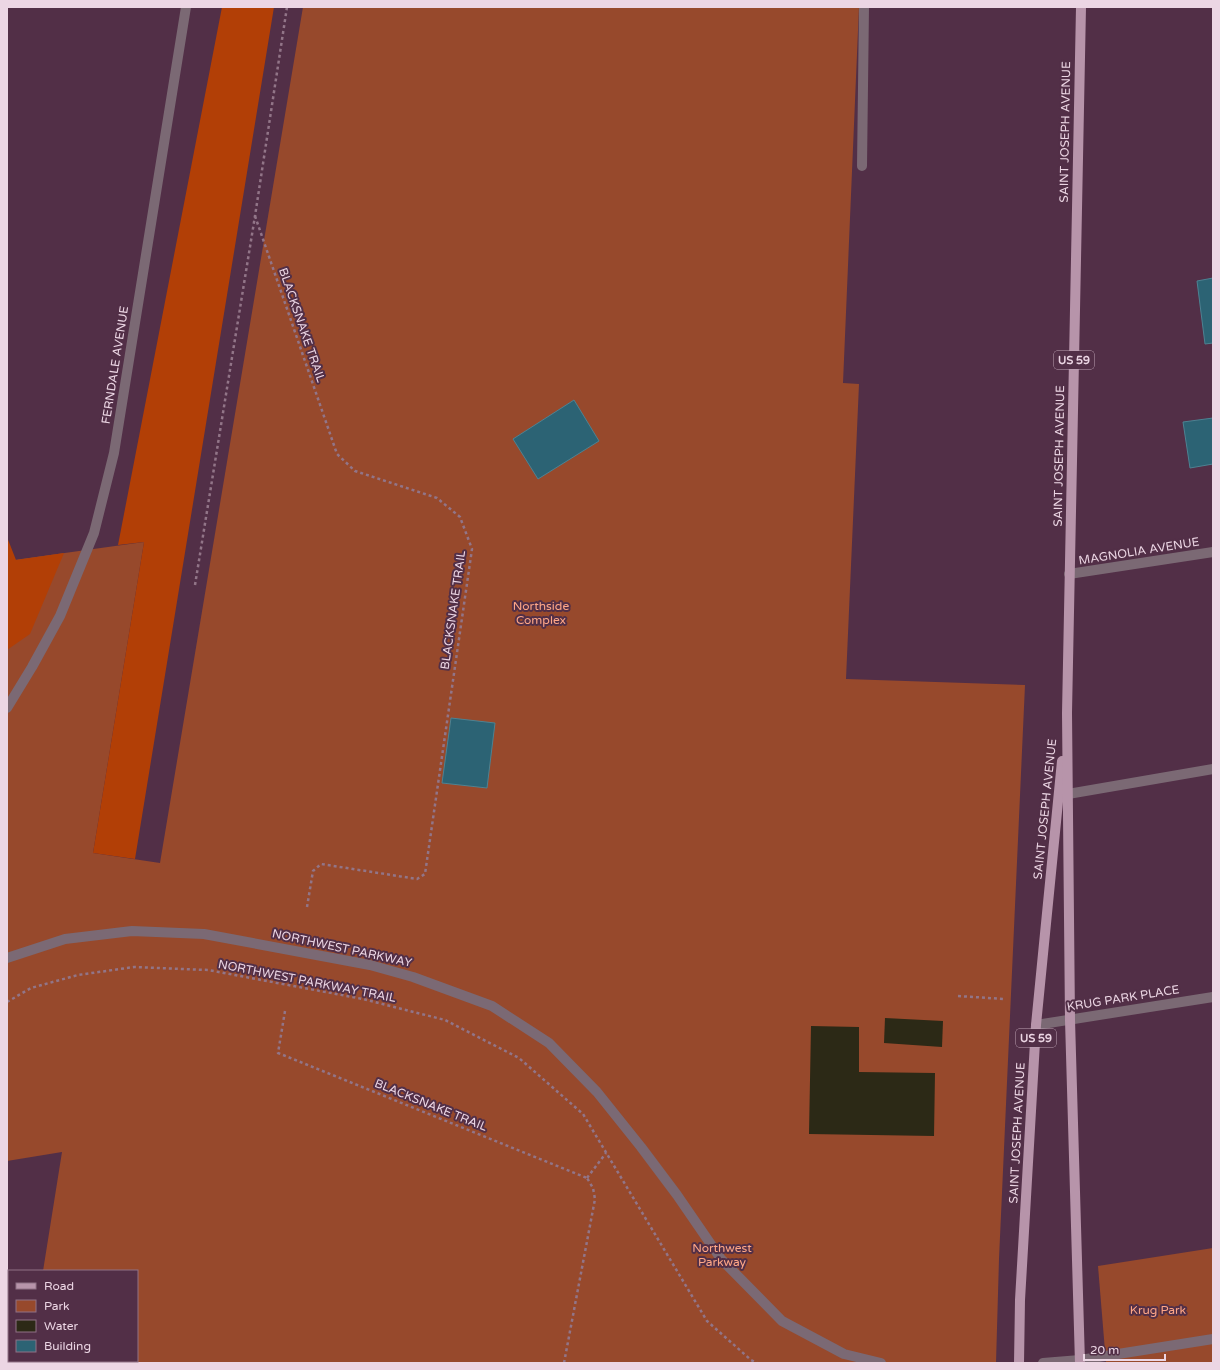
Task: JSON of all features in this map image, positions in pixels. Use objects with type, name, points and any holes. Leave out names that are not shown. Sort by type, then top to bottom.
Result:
[{"type":"main road","name":"SAINT JOSEPH AVENUE","points":[[1080,1361],[1070,1020],[1067,713],[1081,7]]},
{"type":"main road","name":"SAINT JOSEPH AVENUE","points":[[1019,1363],[1020,1292],[1036,1025],[1067,713]]},
{"type":"street","name":"FERNDALE AVENUE","points":[[7,708],[32,668],[60,616],[94,533],[116,445],[186,7]]},
{"type":"street","points":[[862,166],[864,7]]},
{"type":"street","name":"MAGNOLIA AVENUE","points":[[1069,574],[1213,552]]},
{"type":"street","points":[[1068,794],[1213,769]]},
{"type":"street","name":"NORTHWEST PARKWAY","points":[[7,958],[65,939],[132,931],[204,934],[370,966],[414,977],[492,1006],[548,1043],[597,1092],[646,1153],[721,1259],[782,1321],[844,1354],[881,1363]]},
{"type":"street","name":"KRUG PARK PLACE","points":[[1036,1025],[1213,997]]},
{"type":"street","points":[[1043,1363],[1080,1361],[1213,1339]]},
{"type":"path","name":"BLACKSNAKE TRAIL","points":[[195,585],[255,216],[287,7]]},
{"type":"path","name":"BLACKSNAKE TRAIL","points":[[255,216],[337,454],[356,472],[437,498],[460,517],[472,549],[425,874],[417,879],[322,864],[313,871],[307,906]]},
{"type":"path","name":"NORTHWEST PARKWAY TRAIL","points":[[7,1002],[31,988],[71,977],[134,967],[208,970],[363,999],[444,1020],[519,1058],[583,1114],[707,1321],[751,1360],[757,1363]]},
{"type":"path","points":[[958,996],[1004,999]]},
{"type":"path","name":"BLACKSNAKE TRAIL","points":[[285,1011],[278,1053],[588,1178]]},
{"type":"path","points":[[564,1363],[595,1199],[593,1188],[588,1178],[606,1153]]},
{"type":"green space","name":"Northside Complex","points":[[303,7],[859,7],[843,383],[859,384],[846,679],[1025,685],[999,1259],[996,1363],[29,1363],[138,1362],[138,1270],[43,1270],[62,1152],[7,1161],[7,561],[144,542],[93,853],[160,863]]},
{"type":"green space","name":"Krug Park","points":[[1213,1248],[1213,1363],[1106,1363],[1098,1266]]},
{"type":"shaded area","points":[[222,7],[274,7],[135,859],[93,853],[144,542],[118,545]]},
{"type":"shaded area","points":[[7,537],[16,560],[64,553],[30,634],[7,650]]},
{"type":"water","points":[[885,1018],[943,1021],[942,1047],[884,1043]]},
{"type":"water","points":[[811,1026],[859,1027],[859,1072],[935,1073],[934,1136],[809,1134]]},
{"type":"building","points":[[1213,278],[1213,343],[1205,344],[1197,281]]},
{"type":"building","points":[[574,400],[599,441],[538,479],[513,439]]},
{"type":"building","points":[[1213,418],[1213,464],[1190,468],[1183,422]]},
{"type":"building","points":[[451,718],[495,723],[487,788],[442,783]]},
{"type":"park label","name":"Northwest Parkway","points":[[722,1255]]}]
